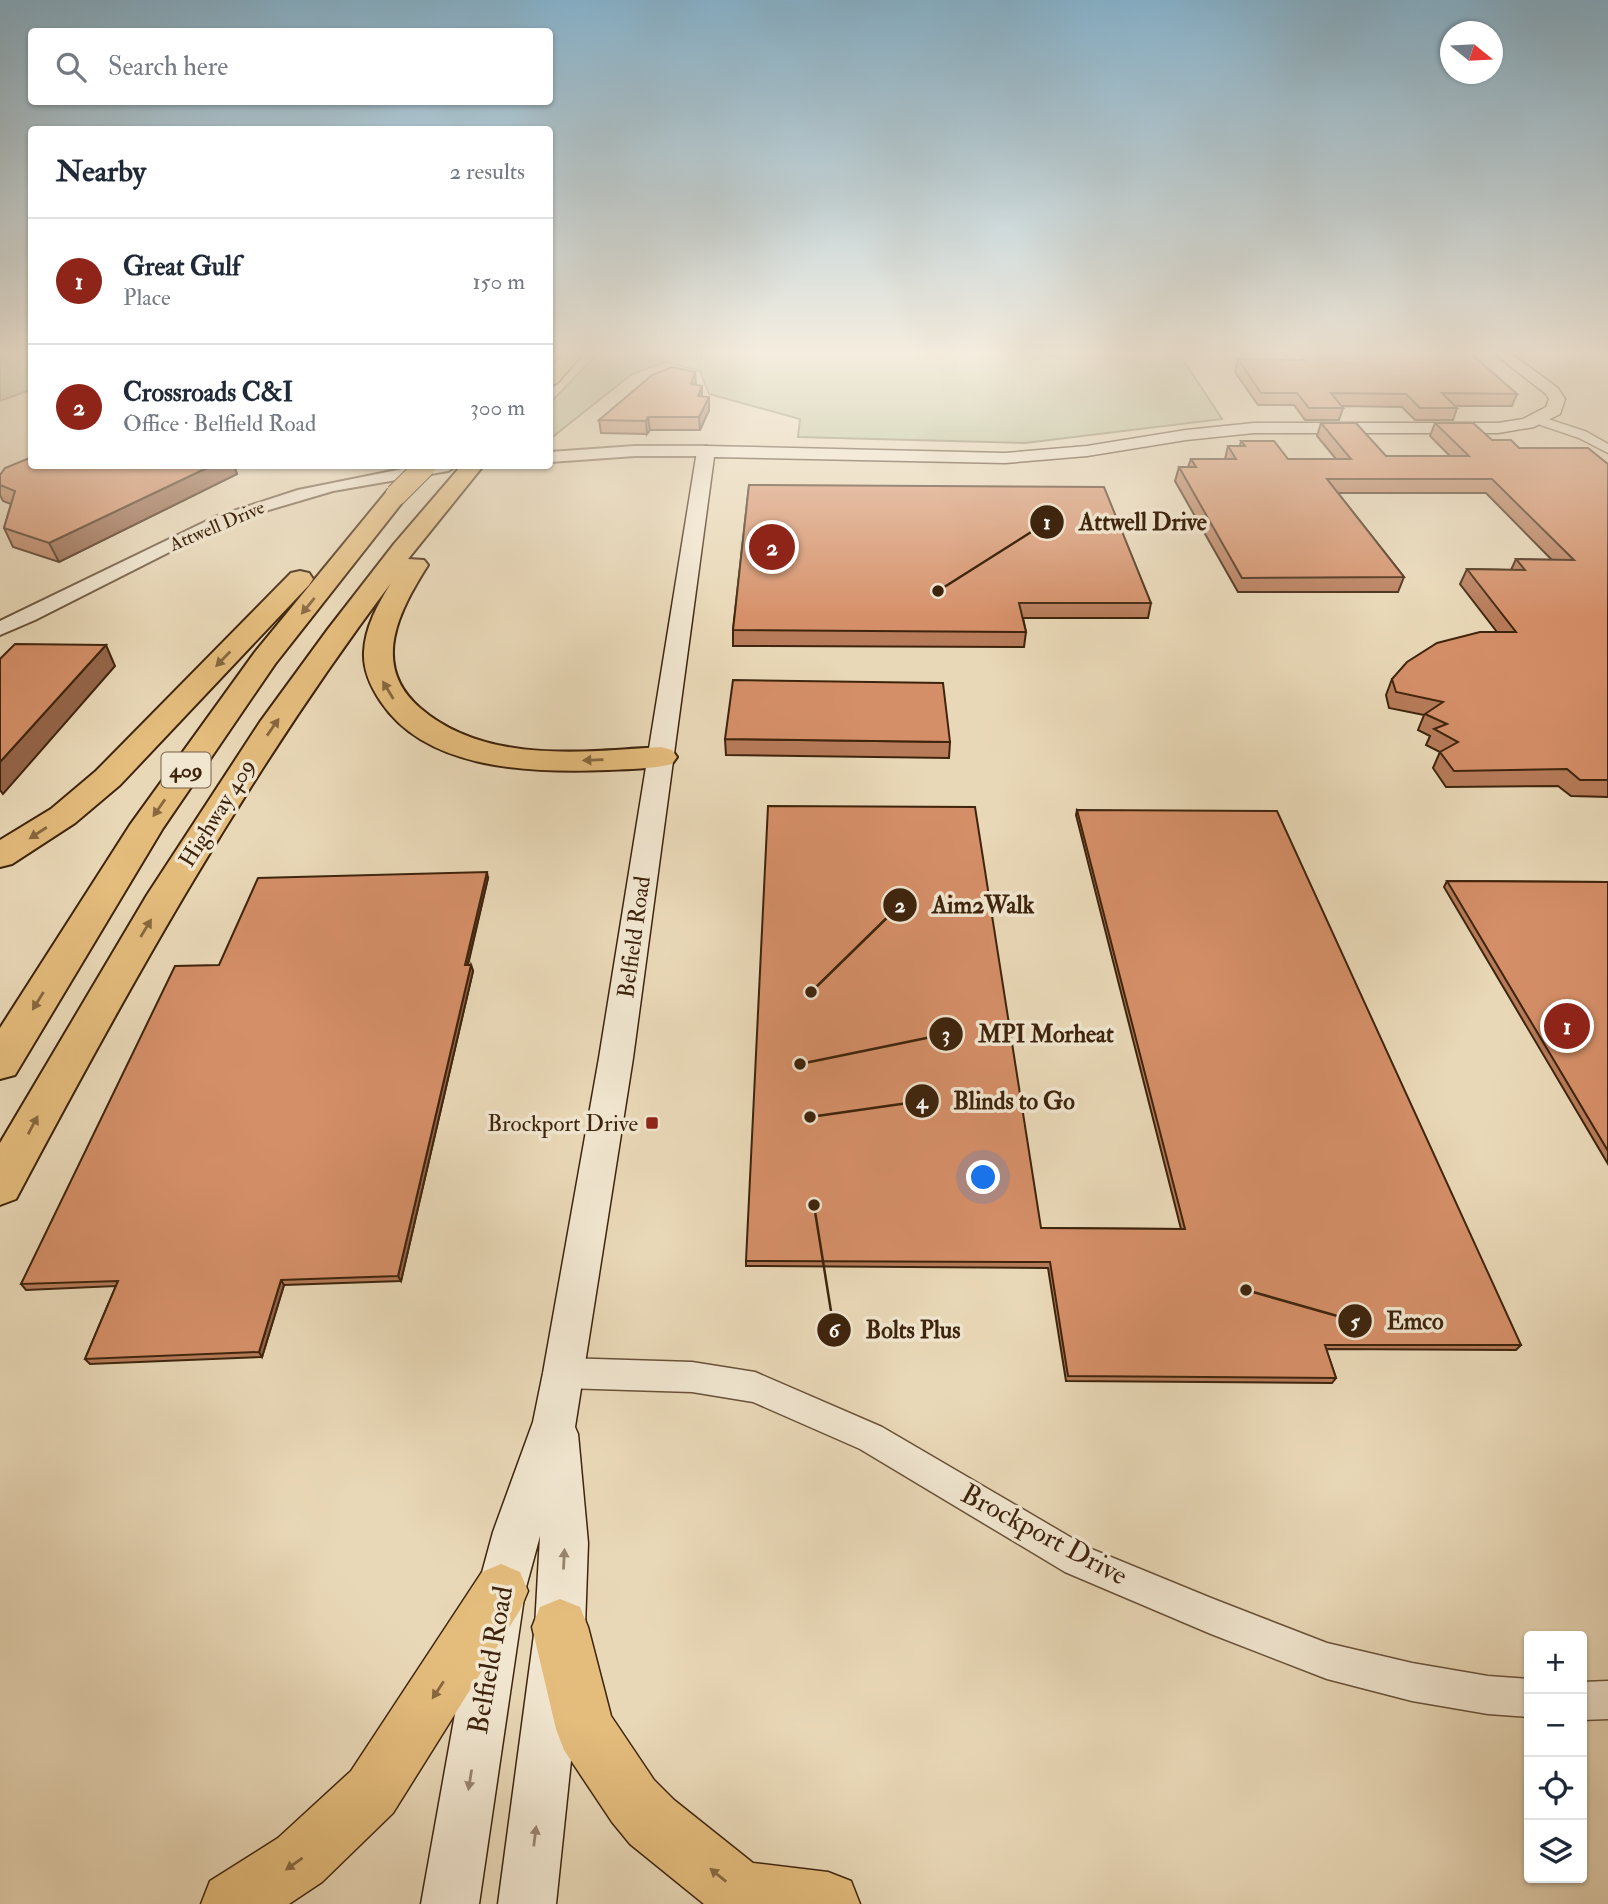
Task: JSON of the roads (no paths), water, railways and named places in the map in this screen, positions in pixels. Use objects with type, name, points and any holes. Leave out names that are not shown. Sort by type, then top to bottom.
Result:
[{"type":"highway","name":"Highway 409","points":[[0,1063],[147,825],[265,658],[396,495],[422,469]]},
{"type":"highway","points":[[461,469],[457,501],[403,584],[386,616],[378,647],[378,672],[391,697],[411,720],[446,740],[493,754],[570,761],[661,757]]},
{"type":"highway","name":"Highway 409","points":[[0,1185],[87,1024],[234,783],[342,629],[461,469]]},
{"type":"highway","points":[[0,856],[63,817],[108,778],[358,520],[396,495]]},
{"type":"main road","points":[[706,456],[792,461],[839,456],[1005,458],[1087,452],[1158,441]]},
{"type":"main road","name":"Belfield Road","points":[[450,1904],[501,1591],[517,1532],[555,1422],[564,1373],[616,1058],[706,456]]},
{"type":"main road","name":"Belfield Road","points":[[527,1904],[561,1627],[564,1543],[555,1422]]},
{"type":"main road","points":[[233,1904],[300,1860],[372,1792],[501,1591]]},
{"type":"main road","points":[[561,1627],[585,1729],[633,1801],[652,1822],[740,1893],[828,1904]]},
{"type":"street","points":[[553,457],[597,455],[630,460],[706,456]]},
{"type":"street","name":"Attwell Drive","points":[[0,629],[184,538],[260,507],[331,485],[381,475],[461,469]]},
{"type":"street","points":[[0,640],[51,604]]},
{"type":"street","name":"Brockport Drive","points":[[564,1373],[692,1377],[755,1387],[871,1438],[1077,1560],[1211,1616],[1327,1661],[1412,1682],[1475,1693],[1524,1698]]},
{"type":"street","points":[[1587,1701],[1608,1700]]},
{"type":"place","name":"Crossroads C&I","points":[[772,547]]},
{"type":"place","name":"Attwell Drive","points":[[938,591]]},
{"type":"place","name":"Aim2Walk","points":[[811,992]]},
{"type":"place","name":"Great Gulf","points":[[1567,1026]]},
{"type":"place","name":"MPI Morheat","points":[[800,1064]]},
{"type":"place","name":"Blinds to Go","points":[[810,1117]]},
{"type":"place","name":"Brockport Drive","points":[[652,1123]]},
{"type":"place","name":"Bolts Plus","points":[[814,1205]]},
{"type":"place","name":"Emco","points":[[1246,1290]]}]
